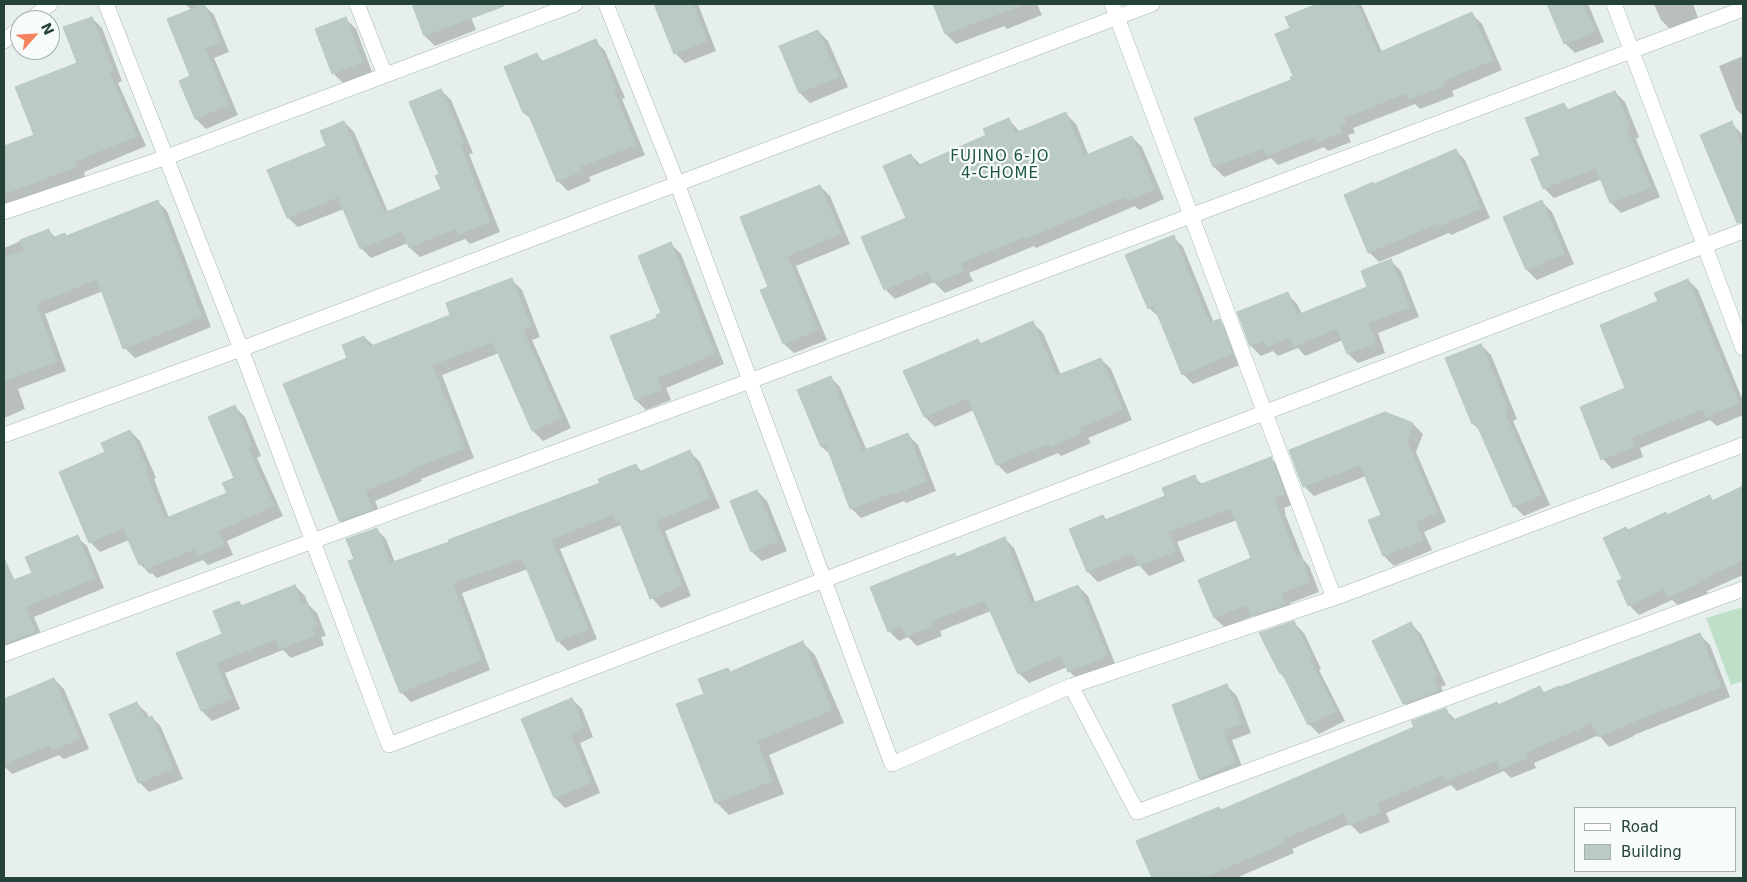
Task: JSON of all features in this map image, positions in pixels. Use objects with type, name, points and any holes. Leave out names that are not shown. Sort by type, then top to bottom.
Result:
[{"type":"street","points":[[106,4],[241,349],[389,746],[1743,231]]},
{"type":"street","points":[[357,4],[385,75]]},
{"type":"street","points":[[4,212],[167,157],[575,4]]},
{"type":"street","points":[[606,4],[677,183],[892,764],[1071,686],[1334,598],[1743,445]]},
{"type":"street","points":[[4,435],[241,349],[677,183],[1115,10],[1152,4]]},
{"type":"street","points":[[1614,4],[1743,348]]},
{"type":"street","points":[[4,654],[750,380],[1743,9]]},
{"type":"street","points":[[1115,10],[1334,598]]},
{"type":"street","points":[[1071,686],[1137,812],[1743,589]]},
{"type":"green space","points":[[1743,607],[1743,681],[1731,685],[1706,618]]},
{"type":"building","points":[[204,4],[220,42],[205,48],[229,105],[195,119],[179,81],[190,76],[167,19]]},
{"type":"building","points":[[412,4],[503,4],[504,6],[424,36]]},
{"type":"building","points":[[654,4],[693,4],[707,41],[674,54]]},
{"type":"building","points":[[933,4],[1020,4],[1020,6],[945,34]]},
{"type":"building","points":[[1317,4],[1357,4],[1378,53],[1472,12],[1493,60],[1443,81],[1445,85],[1409,100],[1406,93],[1344,118],[1346,123],[1339,125],[1342,132],[1317,142],[1315,136],[1267,156],[1264,148],[1213,167],[1194,118],[1291,80],[1290,77],[1293,76],[1275,34],[1290,28],[1285,17]]},
{"type":"building","points":[[1547,4],[1583,4],[1595,32],[1564,44]]},
{"type":"building","points":[[92,17],[113,71],[109,73],[137,136],[74,162],[76,167],[4,194],[4,146],[34,135],[15,87],[77,63],[63,27]]},
{"type":"building","points":[[346,17],[363,62],[332,74],[315,29]]},
{"type":"building","points":[[818,30],[839,77],[799,93],[779,46]]},
{"type":"building","points":[[596,39],[616,88],[613,89],[636,145],[580,167],[582,171],[557,182],[527,111],[523,113],[504,67],[537,53],[541,62]]},
{"type":"building","points":[[441,89],[464,143],[460,144],[490,222],[459,234],[456,228],[409,248],[402,231],[360,249],[338,197],[287,218],[267,170],[326,146],[320,131],[344,121],[384,213],[441,189],[435,176],[439,174],[409,102]]},
{"type":"building","points":[[1615,91],[1630,127],[1627,129],[1651,187],[1610,203],[1596,168],[1543,189],[1531,159],[1540,155],[1525,118],[1564,103],[1567,110]]},
{"type":"building","points":[[1066,112],[1084,156],[1132,136],[1155,189],[1128,201],[1126,196],[1025,239],[1024,237],[960,263],[964,271],[934,283],[928,271],[884,290],[861,237],[906,218],[883,166],[911,154],[917,166],[986,135],[983,129],[1009,118],[1015,133]]},
{"type":"building","points":[[1732,121],[1743,149],[1743,222],[1737,223],[1700,135]]},
{"type":"building","points":[[1456,149],[1481,208],[1440,226],[1439,223],[1368,253],[1344,195]]},
{"type":"building","points":[[820,185],[841,234],[787,256],[818,330],[783,344],[760,290],[768,287],[740,217]]},
{"type":"building","points":[[158,200],[202,317],[123,349],[97,279],[36,304],[57,361],[4,381],[4,257],[24,250],[20,240],[49,229],[52,238],[65,233],[66,236]]},
{"type":"building","points":[[1542,200],[1565,254],[1526,270],[1503,217]]},
{"type":"building","points":[[1174,235],[1209,323],[1220,319],[1233,353],[1182,375],[1154,306],[1148,309],[1125,255]]},
{"type":"building","points":[[671,242],[715,354],[657,378],[662,390],[635,400],[610,336],[657,318],[656,315],[661,313],[638,256]]},
{"type":"building","points":[[1391,259],[1410,307],[1368,323],[1376,343],[1347,354],[1337,328],[1294,347],[1290,337],[1267,347],[1264,340],[1250,346],[1237,312],[1288,292],[1297,315],[1367,287],[1361,271]]},
{"type":"building","points":[[512,278],[531,327],[523,330],[562,418],[532,431],[493,342],[432,365],[465,448],[412,469],[413,471],[365,491],[373,509],[339,521],[283,384],[347,358],[342,345],[364,336],[369,347],[450,315],[446,303]]},
{"type":"building","points":[[1688,279],[1739,403],[1706,417],[1703,409],[1631,438],[1634,447],[1601,460],[1580,407],[1625,388],[1600,325],[1658,301],[1654,293]]},
{"type":"building","points":[[1033,321],[1056,376],[1101,358],[1123,410],[1079,428],[1082,433],[1050,447],[1049,443],[996,465],[968,398],[924,417],[903,371],[978,339],[980,344]]},
{"type":"building","points":[[1481,344],[1508,409],[1504,411],[1541,495],[1513,507],[1476,423],[1472,424],[1445,358]]},
{"type":"building","points":[[831,376],[862,451],[908,433],[927,481],[850,509],[826,445],[821,447],[797,390]]},
{"type":"building","points":[[235,405],[252,446],[248,448],[274,506],[218,531],[224,545],[197,556],[195,549],[146,569],[143,563],[139,565],[123,528],[89,543],[59,472],[105,452],[101,443],[130,430],[147,468],[145,469],[164,519],[227,493],[222,483],[234,478],[208,417]]},
{"type":"building","points":[[1385,412],[1413,423],[1407,441],[1437,512],[1415,522],[1423,540],[1383,556],[1368,520],[1381,515],[1360,465],[1303,487],[1289,450]]},
{"type":"building","points":[[690,450],[710,498],[656,521],[682,586],[650,599],[619,521],[616,522],[613,515],[551,539],[588,629],[557,642],[522,558],[453,583],[481,660],[400,693],[348,561],[354,559],[346,539],[377,528],[390,563],[600,483],[598,479],[636,464],[639,472]]},
{"type":"building","points":[[1271,457],[1285,494],[1275,498],[1276,504],[1296,556],[1300,554],[1310,582],[1281,593],[1286,604],[1251,616],[1246,605],[1214,618],[1198,580],[1251,558],[1231,508],[1168,532],[1176,551],[1138,566],[1133,553],[1087,572],[1069,529],[1103,515],[1105,520],[1165,496],[1162,488],[1195,475],[1199,485]]},
{"type":"building","points":[[1743,486],[1743,560],[1668,597],[1664,589],[1628,606],[1617,581],[1622,579],[1603,538],[1626,527],[1628,530],[1666,512],[1667,515],[1710,495],[1712,501]]},
{"type":"building","points":[[757,490],[778,541],[751,552],[730,501]]},
{"type":"building","points":[[78,535],[95,578],[25,607],[35,631],[4,644],[4,558],[14,580],[32,573],[25,557]]},
{"type":"building","points":[[1005,537],[1031,604],[1078,585],[1107,656],[1068,672],[1061,655],[1018,674],[985,600],[931,621],[933,626],[906,636],[901,626],[888,632],[870,587],[955,553],[956,557]]},
{"type":"building","points":[[295,585],[302,604],[307,602],[317,626],[312,627],[315,635],[280,649],[276,639],[216,663],[231,699],[201,711],[176,653],[222,634],[213,611],[239,601],[241,606]]},
{"type":"building","points":[[1294,621],[1312,658],[1310,660],[1336,711],[1308,725],[1259,633]]},
{"type":"building","points":[[1411,622],[1437,675],[1432,677],[1438,691],[1403,704],[1372,641]]},
{"type":"building","points":[[1700,633],[1721,687],[1598,737],[1592,723],[1525,753],[1527,758],[1500,769],[1497,760],[1446,781],[1443,775],[1377,803],[1381,812],[1349,825],[1344,813],[1283,839],[1284,843],[1203,878],[1152,878],[1136,841],[1219,807],[1221,810],[1414,727],[1411,721],[1446,708],[1451,721],[1497,702],[1498,705],[1540,686],[1543,693],[1560,687]]},
{"type":"building","points":[[803,641],[832,710],[757,741],[772,781],[715,803],[676,704],[704,694],[698,679],[728,668],[730,672]]},
{"type":"building","points":[[54,678],[80,739],[52,750],[50,745],[4,764],[4,699]]},
{"type":"building","points":[[1227,684],[1242,723],[1223,730],[1235,762],[1199,779],[1172,705]]},
{"type":"building","points":[[572,698],[584,727],[570,733],[591,783],[554,798],[521,719]]},
{"type":"building","points":[[137,702],[145,719],[152,716],[173,769],[138,783],[109,714]]},
{"type":"district","name":"FUJINO 6-JO 4-CHOME","points":[[1000,166]]}]
